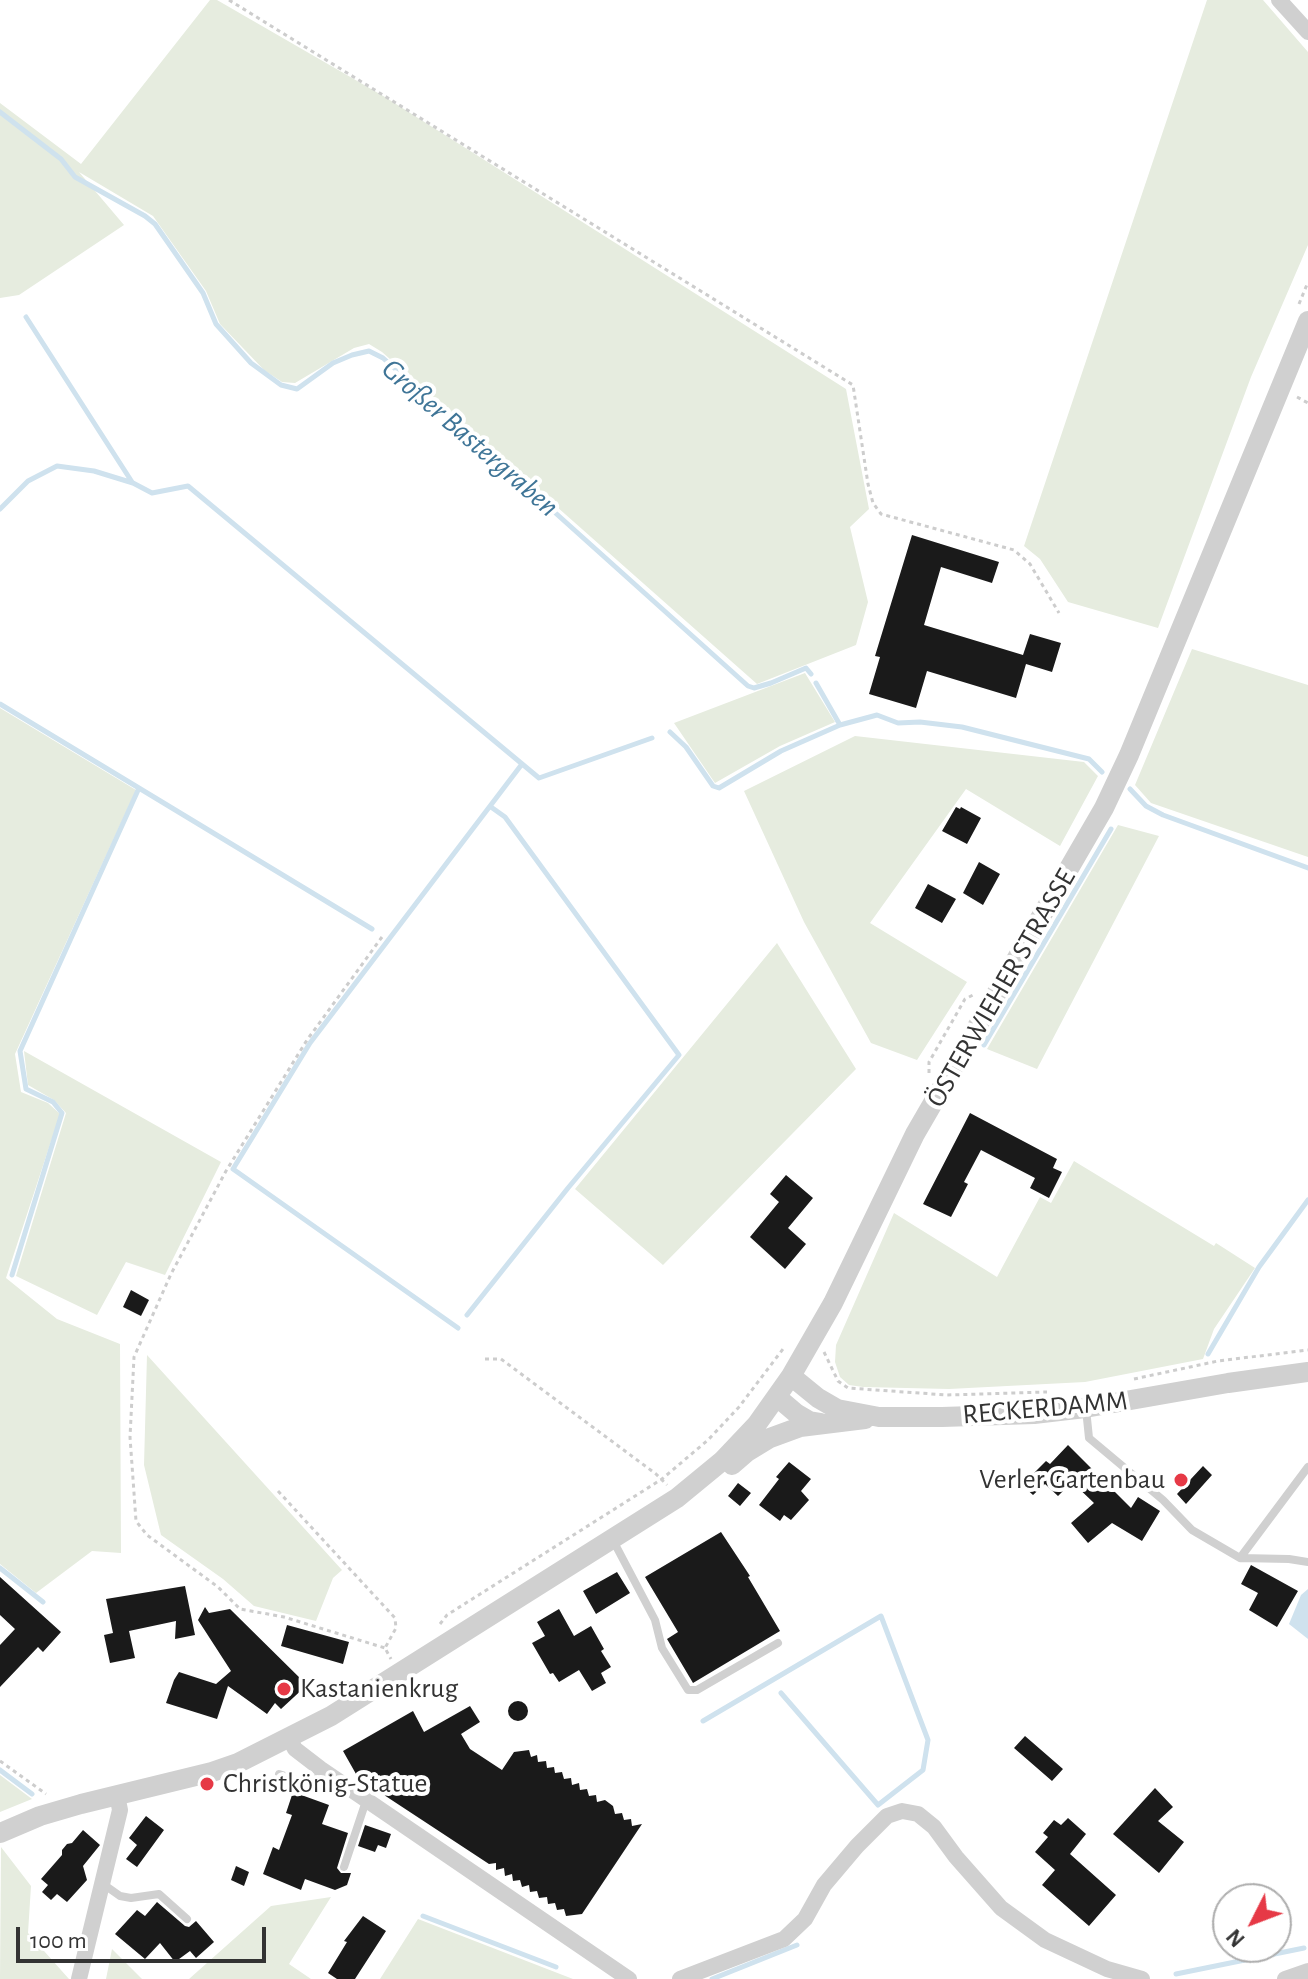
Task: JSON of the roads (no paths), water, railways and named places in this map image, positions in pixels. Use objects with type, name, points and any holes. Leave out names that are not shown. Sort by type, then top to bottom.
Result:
[{"type":"street","points":[[1279,0],[1308,32]]},
{"type":"street","name":"ÖSTERWIEHER STRASSE","points":[[0,1833],[54,1812],[212,1772],[331,1716],[677,1498],[722,1461],[757,1424],[791,1376],[833,1303],[903,1157],[1104,808],[1129,755],[1302,316]]},
{"type":"street","name":"RECKERDAMM","points":[[791,1376],[837,1409],[879,1417],[1034,1414],[1308,1372]]},
{"type":"street","points":[[777,1397],[809,1421],[825,1424]]},
{"type":"street","name":"ÖSTERWIEHER STRASSE","points":[[570,1566],[616,1546],[683,1505],[747,1452],[770,1438],[800,1427],[879,1417]]},
{"type":"street","points":[[289,1738],[295,1749],[321,1769],[629,1979]]},
{"type":"street","points":[[79,1979],[120,1810],[117,1795]]},
{"type":"street","points":[[680,1979],[784,1939],[805,1919],[824,1885],[857,1846],[887,1816],[902,1811],[918,1814],[934,1827],[1001,1908],[1045,1940],[1107,1969],[1142,1979]]},
{"type":"street","points":[[1285,1979],[1308,1971]]},
{"type":"lane","points":[[1085,1408],[1089,1438],[1163,1500],[1192,1530],[1240,1558],[1308,1562]]},
{"type":"lane","points":[[1240,1558],[1308,1467]]},
{"type":"lane","points":[[616,1546],[655,1620],[662,1648],[688,1690],[697,1690],[778,1643]]},
{"type":"lane","points":[[279,1774],[314,1785],[321,1769]]},
{"type":"lane","points":[[344,1867],[367,1800]]},
{"type":"lane","points":[[102,1883],[120,1896],[131,1898],[159,1894],[187,1919]]},
{"type":"water","points":[[1308,1589],[1308,1639],[1289,1624],[1301,1595]]},
{"type":"waterway","name":"Großer Bastergraben","points":[[0,112],[61,159],[75,177],[155,224],[203,293],[216,324],[251,363],[281,385],[297,389],[333,363],[352,355],[369,351],[383,358],[748,686],[754,688],[771,683],[806,668],[811,674]]},
{"type":"waterway","points":[[26,317],[132,482]]},
{"type":"waterway","points":[[0,509],[28,481],[57,466],[94,471],[133,483],[152,493],[188,486],[539,778],[652,738]]},
{"type":"waterway","name":"Großer Bastergraben","points":[[816,683],[840,725],[877,715],[898,723],[962,727],[1089,759],[1102,772]]},
{"type":"waterway","points":[[0,704],[372,929]]},
{"type":"waterway","points":[[670,732],[686,747],[713,786],[719,788],[781,751],[840,725]]},
{"type":"waterway","points":[[458,1328],[233,1169],[310,1043],[522,764]]},
{"type":"waterway","points":[[12,1275],[62,1113],[53,1102],[26,1089],[20,1051],[139,788]]},
{"type":"waterway","name":"Großer Bastergraben","points":[[1130,789],[1146,806],[1163,815],[1308,868]]},
{"type":"waterway","points":[[467,1315],[679,1055],[505,817],[491,807]]},
{"type":"waterway","points":[[984,1045],[1111,829]]},
{"type":"waterway","points":[[1208,1354],[1259,1267],[1308,1200]]},
{"type":"waterway","points":[[0,1568],[43,1602]]},
{"type":"waterway","points":[[703,1721],[881,1616],[928,1740],[923,1770],[878,1805],[781,1693]]},
{"type":"waterway","points":[[0,1770],[32,1794]]},
{"type":"waterway","points":[[423,1916],[556,1967]]},
{"type":"waterway","points":[[712,1979],[797,1945]]},
{"type":"waterway","points":[[1176,1974],[1304,1948]]},
{"type":"place","name":"Verler Gartenbau","points":[[1181,1480]]},
{"type":"place","name":"Kastanienkrug","points":[[284,1689]]},
{"type":"place","name":"Christkönig-Statue","points":[[207,1784]]}]
